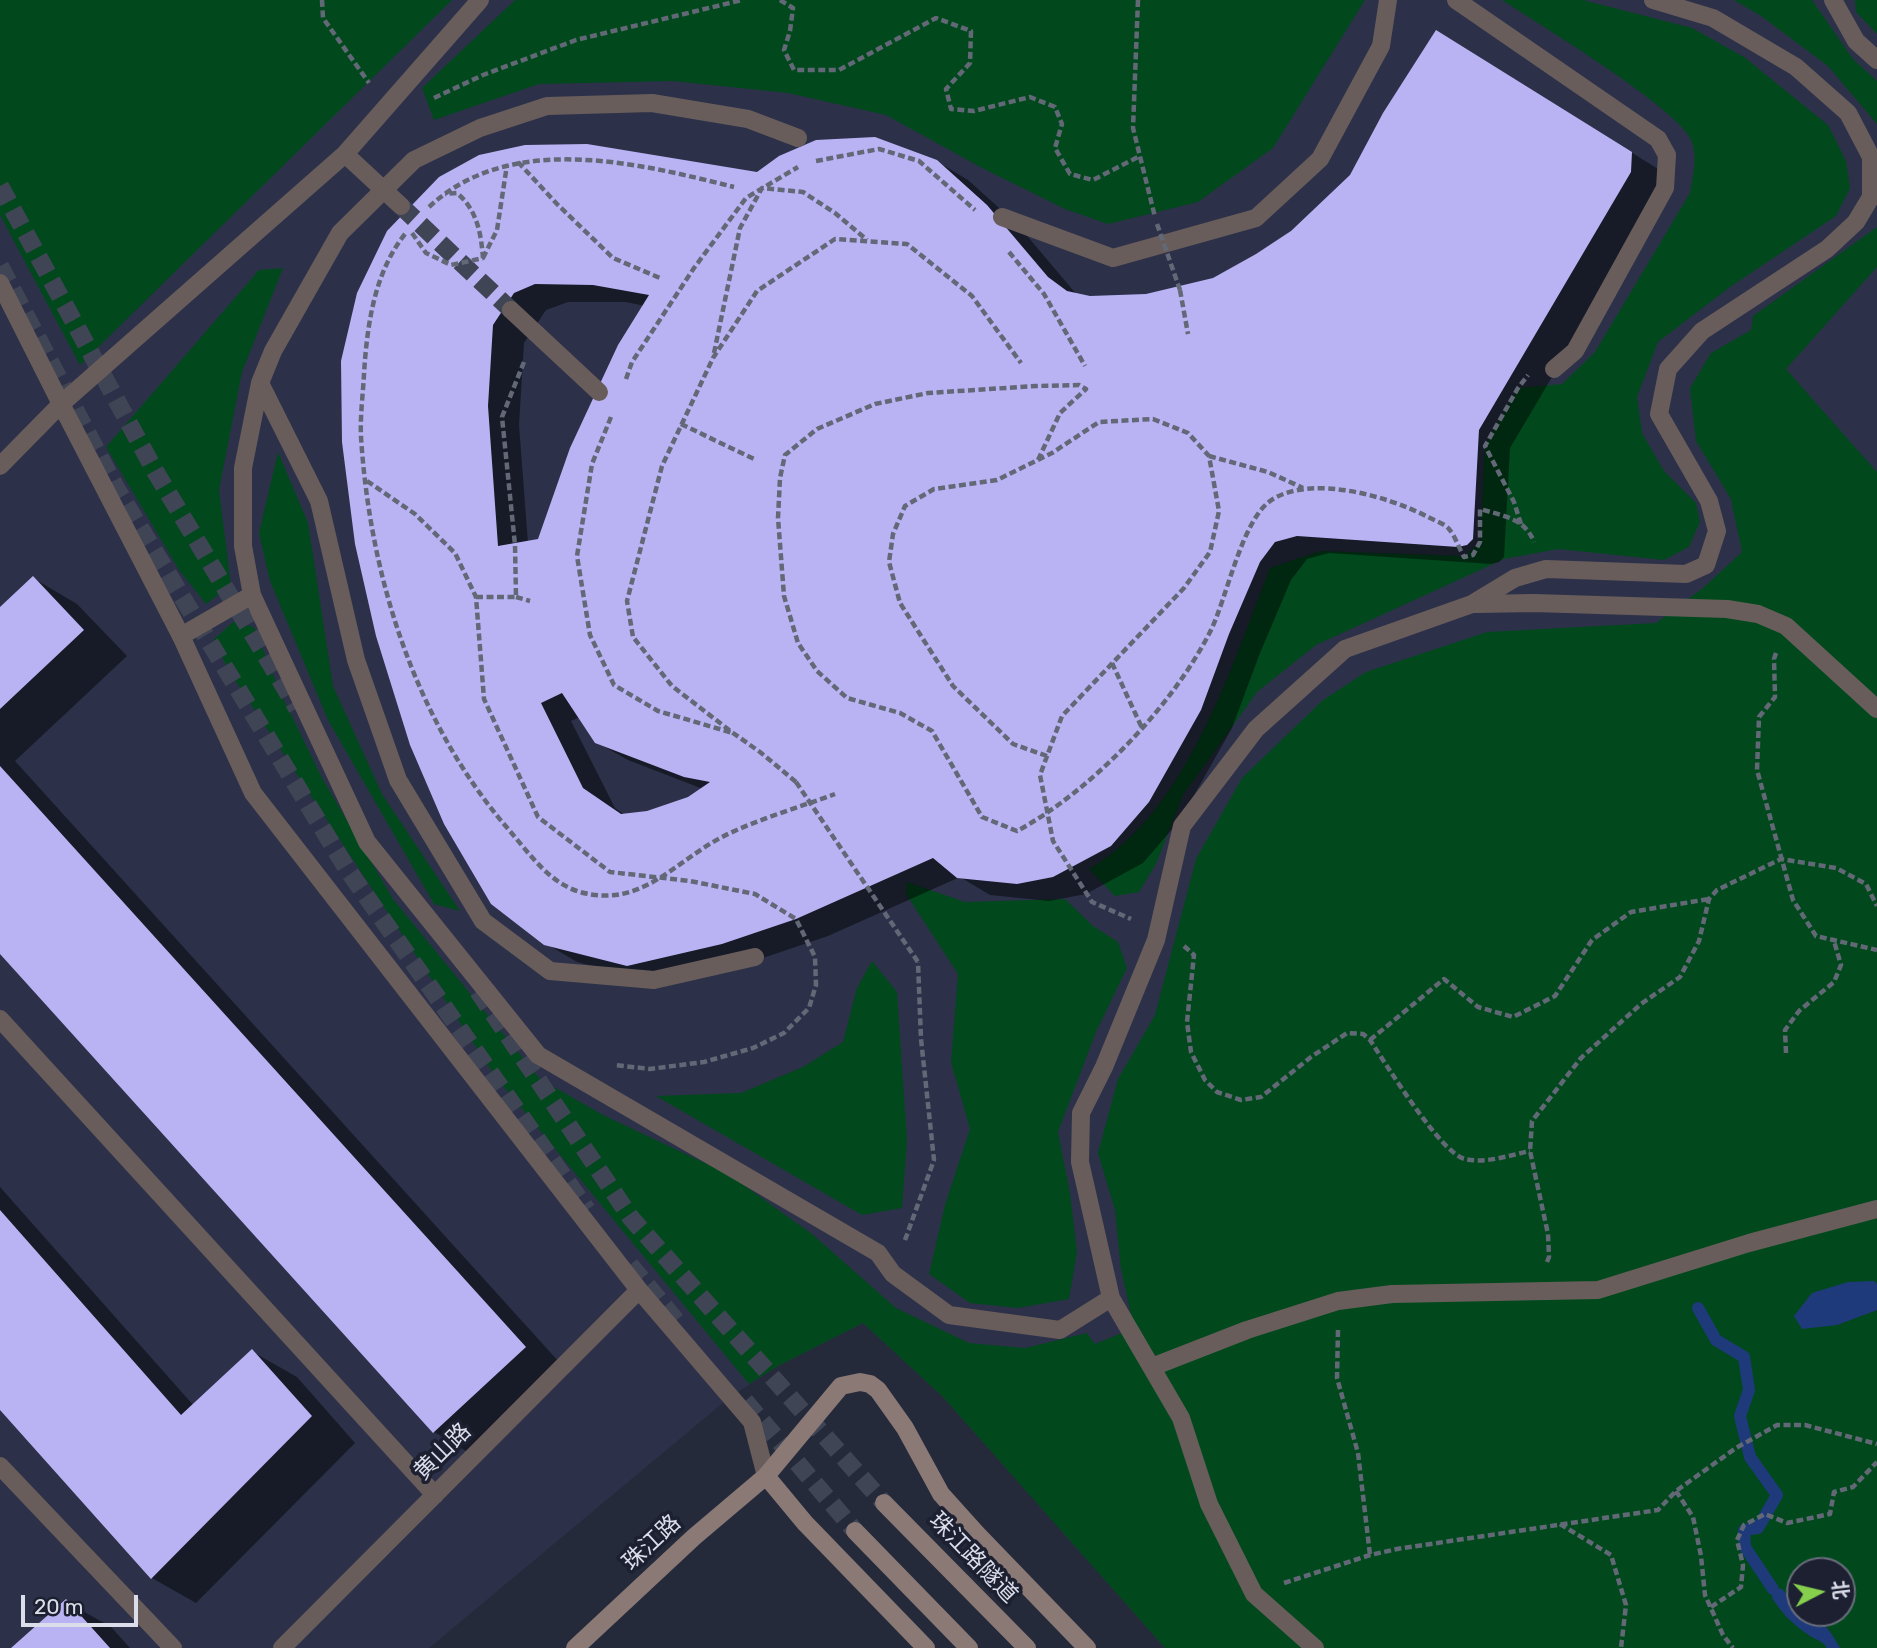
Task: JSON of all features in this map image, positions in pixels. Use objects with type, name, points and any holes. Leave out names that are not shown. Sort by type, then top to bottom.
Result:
[{"type":"street","points":[[0,466],[61,404],[345,155],[480,0]]},
{"type":"street","points":[[1002,216],[1113,258],[1256,218],[1320,159],[1381,46],[1388,0]]},
{"type":"street","points":[[1456,0],[1658,139],[1667,155],[1665,188],[1576,351],[1554,369]]},
{"type":"street","points":[[1315,1648],[1254,1594],[1209,1504],[1181,1418],[1111,1298],[1080,1162],[1080,1113],[1104,1067],[1157,935],[1182,826],[1256,729],[1345,649],[1472,604],[1515,578],[1546,569],[1686,574],[1706,565],[1717,531],[1709,500],[1659,414],[1668,369],[1702,331],[1827,249],[1856,222],[1871,197],[1871,157],[1848,113],[1796,66],[1713,18],[1653,0]]},
{"type":"street","points":[[1833,0],[1856,40],[1877,60]]},
{"type":"street","points":[[798,138],[748,119],[652,103],[547,106],[480,128],[414,160],[340,233],[273,351],[260,383],[243,468],[243,546],[252,594],[367,842],[538,1055],[878,1252],[893,1274],[949,1315],[1060,1330],[1111,1298]]},
{"type":"street","points":[[345,155],[401,206]]},
{"type":"street","points":[[0,283],[181,636],[253,793],[639,1290],[752,1422],[766,1476],[805,1524],[926,1648]]},
{"type":"street","points":[[512,310],[599,392]]},
{"type":"street","points":[[260,383],[319,501],[356,660],[398,780],[483,921],[550,971],[654,980],[755,957]]},
{"type":"street","points":[[181,636],[252,594]]},
{"type":"street","points":[[1472,604],[1534,603],[1727,609],[1758,614],[1786,626],[1877,709]]},
{"type":"street","points":[[0,1019],[435,1495]]},
{"type":"street","points":[[1152,1367],[1247,1330],[1339,1301],[1392,1294],[1598,1290],[1749,1243],[1877,1209]]},
{"type":"street","name":"黄山路","points":[[282,1648],[639,1290]]},
{"type":"street","name":"珠江路","points":[[575,1648],[694,1537],[766,1476],[841,1387],[860,1382],[870,1384],[878,1390],[905,1429],[941,1494],[1087,1648]]},
{"type":"street","points":[[0,1466],[173,1648]]},
{"type":"street","name":"珠江路隧道","points":[[884,1503],[1027,1648]]},
{"type":"street","points":[[855,1531],[969,1648]]},
{"type":"path","points":[[322,0],[323,18],[387,109]]},
{"type":"path","points":[[428,101],[483,75],[576,40],[743,0]]},
{"type":"path","points":[[780,0],[793,8],[784,50],[794,70],[839,70],[936,18],[971,32],[970,63],[946,89],[951,109],[974,111],[1030,97],[1055,107],[1062,124],[1055,149],[1070,174],[1093,180],[1140,156]]},
{"type":"path","points":[[1138,0],[1133,128],[1157,223],[1180,290],[1188,334]]},
{"type":"path","points":[[622,388],[632,362],[694,268],[746,198],[791,170],[816,161],[879,149],[919,161],[977,212]]},
{"type":"path","points":[[424,213],[466,178],[517,161],[577,160],[642,165],[734,187]]},
{"type":"path","points":[[517,161],[556,204],[613,258],[660,278]]},
{"type":"path","points":[[483,258],[497,230],[507,165]]},
{"type":"path","points":[[762,188],[803,192],[835,213],[868,241]]},
{"type":"path","points":[[713,358],[740,228],[762,188]]},
{"type":"path","points":[[444,194],[457,193],[469,203],[481,234],[483,258]]},
{"type":"path","points":[[483,258],[451,265],[426,253],[409,229],[382,273],[367,331],[361,435],[375,542],[393,615],[434,721],[485,803],[554,880],[580,892],[607,895],[630,894],[663,878],[681,862],[722,836],[835,793]]},
{"type":"path","points":[[893,1274],[934,1160],[921,1039],[918,962],[796,782],[673,686],[633,637],[627,601],[662,466],[713,358],[757,291],[835,239],[907,244],[972,296],[1021,363]]},
{"type":"path","points":[[1002,243],[1044,294],[1085,366]]},
{"type":"path","points":[[516,597],[515,545],[502,417],[537,333]]},
{"type":"path","points":[[1038,460],[1045,440],[1060,413],[1086,389],[1079,385],[928,393],[875,404],[817,429],[785,455],[780,478],[778,518],[784,596],[798,643],[817,671],[847,698],[900,713],[932,731],[982,817],[1017,831],[1048,814],[1109,763],[1142,728],[1181,679],[1211,631],[1249,526],[1271,499],[1304,488]]},
{"type":"path","points":[[612,413],[592,464],[577,556],[590,635],[614,685],[658,711],[733,733]]},
{"type":"path","points":[[1047,756],[1013,744],[953,686],[900,603],[889,562],[893,534],[905,506],[934,489],[997,480],[1052,453],[1099,422],[1153,419],[1188,433],[1209,456],[1219,511],[1210,552],[1184,588],[1062,716],[1040,775],[1053,841],[1092,902],[1183,946],[1194,955],[1193,986],[1187,1022],[1191,1052],[1205,1080],[1217,1092],[1241,1100],[1261,1097],[1347,1032],[1363,1034],[1448,1149],[1463,1159],[1488,1160],[1530,1151]]},
{"type":"path","points":[[681,424],[756,460]]},
{"type":"path","points":[[1209,456],[1268,472],[1304,488],[1356,492],[1410,508],[1448,527],[1464,556],[1473,555],[1479,542],[1480,509],[1512,519],[1529,528],[1546,569]]},
{"type":"path","points":[[367,480],[415,513],[455,553],[476,597],[484,699],[538,817],[610,872],[755,894],[796,919],[815,957],[816,985],[809,1008],[784,1033],[754,1048],[704,1062],[650,1069],[612,1064]]},
{"type":"path","points":[[476,597],[516,597],[530,601]]},
{"type":"path","points":[[1786,626],[1774,659],[1775,697],[1759,717],[1757,770],[1781,859],[1793,900],[1816,936],[1877,950]]},
{"type":"path","points":[[1112,663],[1142,728]]},
{"type":"path","points":[[1532,1290],[1549,1257],[1548,1234],[1530,1151],[1532,1121],[1581,1058],[1641,1004],[1680,977],[1699,941],[1709,899],[1717,890],[1781,859],[1836,868],[1866,884],[1877,906]]},
{"type":"path","points":[[1370,1040],[1444,979],[1478,1007],[1513,1017],[1555,996],[1592,940],[1631,912],[1709,899]]},
{"type":"path","points":[[1786,1053],[1785,1030],[1799,1011],[1834,982],[1841,965],[1835,941]]},
{"type":"path","points":[[1339,1301],[1337,1378],[1358,1453],[1370,1555]]},
{"type":"path","points":[[1254,1594],[1370,1555],[1658,1510],[1676,1491],[1736,1448],[1777,1425],[1805,1425],[1877,1444]]},
{"type":"path","points":[[1712,1608],[1741,1587],[1743,1565],[1737,1540],[1744,1525],[1765,1514],[1787,1523],[1830,1514],[1834,1492],[1853,1487],[1877,1462]]},
{"type":"path","points":[[1676,1491],[1693,1517],[1705,1595],[1723,1635],[1733,1648]]},
{"type":"path","points":[[1559,1524],[1611,1555],[1626,1605],[1621,1648]]},
{"type":"shaded area","points":[[0,0],[1877,0],[1877,1648],[1165,1648],[943,1397],[863,1323],[778,1366],[730,1397],[429,1648],[0,1648]]},
{"type":"green space","points":[[0,0],[452,0],[80,365],[0,215]]},
{"type":"green space","points":[[515,0],[1365,0],[1273,148],[1198,202],[1108,224],[1065,209],[984,169],[886,115],[788,93],[673,81],[539,84],[434,120],[422,88]]},
{"type":"green space","points":[[1502,0],[1583,0],[1692,28],[1744,57],[1828,125],[1846,161],[1850,188],[1836,216],[1730,287],[1658,342],[1637,397],[1642,433],[1664,471],[1696,503],[1700,522],[1689,547],[1664,560],[1558,549],[1504,559],[1316,645],[1257,692],[1183,795],[1156,864],[1139,892],[1115,896],[1089,869],[1123,844],[1153,812],[1179,776],[1221,692],[1270,568],[1320,551],[1465,556],[1480,542],[1485,446],[1518,388],[1562,384],[1595,352],[1690,193],[1694,153],[1691,140],[1681,126],[1635,88]]},
{"type":"green space","points":[[1734,0],[1812,0],[1853,59],[1877,81],[1877,124],[1828,66],[1761,16]]},
{"type":"green space","points":[[1855,0],[1877,0],[1877,34],[1856,12]]},
{"type":"green space","points":[[1877,227],[1877,267],[1786,369],[1877,472],[1877,1284],[1874,1281],[1837,1325],[1877,1310],[1877,1648],[1840,1648],[1827,1627],[1856,1627],[1856,1557],[1786,1557],[1786,1627],[1804,1627],[1808,1635],[1825,1643],[1827,1648],[1165,1648],[943,1397],[863,1323],[778,1366],[749,1384],[495,1076],[231,674],[213,640],[233,622],[254,627],[280,692],[322,778],[393,899],[540,1079],[603,1115],[728,1174],[812,1234],[896,1308],[969,1343],[1025,1348],[1087,1333],[1095,1344],[1134,1328],[1121,1269],[1115,1210],[1098,1153],[1118,1079],[1155,1015],[1196,859],[1242,778],[1323,700],[1366,672],[1487,632],[1656,623],[1703,588],[1742,552],[1731,499],[1696,441],[1690,388],[1711,353],[1751,330],[1753,316]]},
{"type":"green space","points":[[283,268],[242,372],[219,490],[231,585],[206,604],[179,570],[106,447],[259,270]]},
{"type":"green space","points":[[278,452],[308,523],[333,686],[382,794],[460,911],[434,904],[328,720],[270,581],[259,533]]},
{"type":"green space","points":[[907,882],[965,902],[1065,899],[1093,926],[1118,942],[1127,968],[1096,1032],[1058,1132],[1070,1193],[1077,1252],[1069,1299],[1018,1308],[970,1303],[929,1274],[945,1205],[970,1129],[951,1062],[958,974],[906,894]]},
{"type":"green space","points":[[872,961],[897,992],[907,1141],[902,1208],[862,1215],[656,1096],[741,1093],[803,1067],[843,1042],[857,988]]},
{"type":"water","points":[[1874,1281],[1877,1284],[1877,1310],[1837,1325],[1802,1329],[1794,1316],[1812,1293],[1848,1282]]},
{"type":"water","points":[[1773,1589],[1782,1589],[1786,1593],[1786,1616],[1784,1614],[1772,1598]]},
{"type":"water","points":[[1798,1627],[1826,1627],[1840,1648],[1827,1648]]},
{"type":"building","points":[[1436,30],[1632,152],[1631,172],[1479,430],[1473,539],[1467,545],[1458,547],[1297,536],[1275,542],[1260,562],[1229,634],[1201,710],[1149,802],[1111,846],[1053,877],[1017,884],[957,878],[933,858],[796,919],[722,944],[627,966],[544,945],[491,904],[444,824],[410,745],[376,636],[355,544],[342,442],[341,361],[357,293],[387,231],[439,177],[479,155],[525,145],[587,144],[757,172],[779,156],[816,140],[875,137],[937,160],[987,205],[1048,277],[1067,291],[1090,296],[1146,294],[1213,278],[1291,231],[1350,175],[1383,113]],"holes":[[[535,284],[593,285],[649,295],[618,345],[570,448],[538,539],[498,546],[488,406],[493,325],[514,293]],[[562,693],[595,743],[684,777],[710,782],[688,797],[647,811],[621,814],[583,788],[541,703]]]},
{"type":"building","points":[[33,576],[84,630],[0,709],[0,607]]},
{"type":"building","points":[[0,766],[526,1347],[433,1433],[0,954]]},
{"type":"building","points":[[0,1210],[181,1415],[252,1349],[312,1416],[151,1579],[0,1410]]},
{"type":"building","points":[[66,1599],[110,1648],[11,1648]]},
{"type":"waterway","points":[[1698,1308],[1716,1340],[1744,1357],[1749,1390],[1740,1416],[1750,1457],[1777,1495],[1758,1528],[1744,1530],[1745,1547],[1773,1589]]},
{"type":"tunnel","points":[[0,186],[155,471],[297,708]]},
{"type":"tunnel","points":[[401,206],[511,310]]},
{"type":"tunnel","points":[[0,266],[116,488],[347,869],[587,1210]]},
{"type":"tunnel","points":[[478,991],[631,1218],[884,1503]]},
{"type":"tunnel","points":[[630,1265],[679,1324]]},
{"type":"tunnel","points":[[745,1401],[855,1531]]}]
